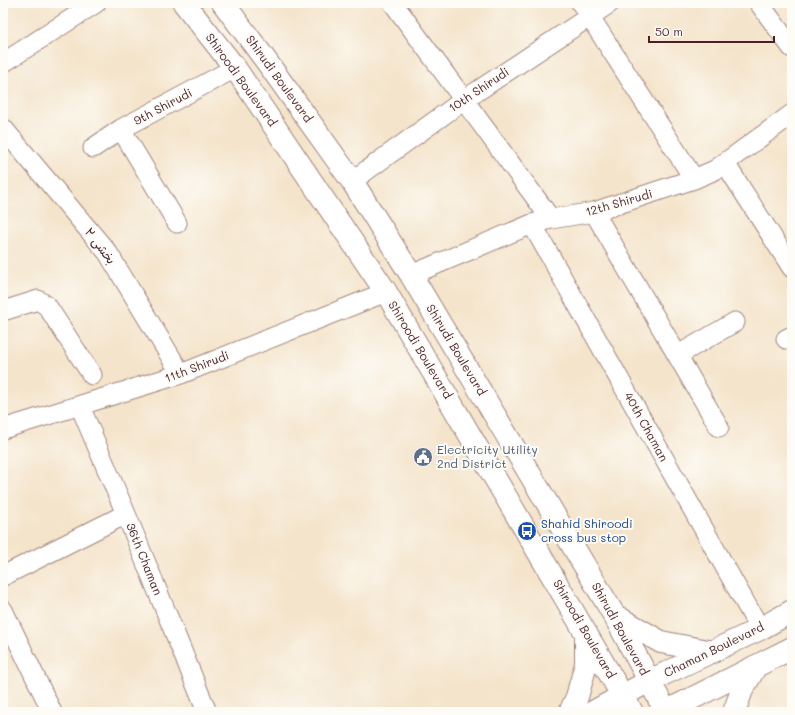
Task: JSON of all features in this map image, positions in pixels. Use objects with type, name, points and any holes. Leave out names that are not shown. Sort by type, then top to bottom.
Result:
[{"type":"main road","name":"Shiroodi Boulevard","points":[[184,3],[234,68],[386,292],[628,704]]},
{"type":"main road","name":"Shirudi Boulevard","points":[[223,3],[352,181],[411,275],[614,615],[666,712]]},
{"type":"main road","name":"Chaman Boulevard","points":[[594,712],[628,704],[649,681],[760,629],[792,611]]},
{"type":"main road","points":[[614,615],[661,642],[713,652]]},
{"type":"main road","points":[[570,712],[577,697],[586,664],[586,632]]},
{"type":"main road","points":[[666,712],[792,648]]},
{"type":"main road","points":[[734,712],[742,690],[756,666]]},
{"type":"street","points":[[3,62],[96,3]]},
{"type":"street","points":[[393,3],[551,219]]},
{"type":"street","name":"10th Shirudi","points":[[352,181],[586,10],[610,3]]},
{"type":"street","points":[[759,3],[792,48]]},
{"type":"street","points":[[586,10],[694,179]]},
{"type":"street","name":"9th Shirudi","points":[[93,148],[121,129],[234,68]]},
{"type":"street","name":"12th Shirudi","points":[[411,275],[532,224],[551,219],[594,212],[694,179],[715,170],[792,114]]},
{"type":"street","name":"بخشی ۲","points":[[3,128],[108,253],[181,374]]},
{"type":"street","points":[[121,129],[177,223]]},
{"type":"street","points":[[725,163],[792,268]]},
{"type":"street","points":[[594,212],[678,355],[718,427]]},
{"type":"street","name":"40th Chaman","points":[[532,224],[760,629]]},
{"type":"street","name":"11th Shirudi","points":[[4,424],[80,406],[181,374],[386,292]]},
{"type":"street","points":[[3,311],[38,300],[42,301],[47,306],[92,375]]},
{"type":"street","points":[[678,355],[735,322]]},
{"type":"street","name":"36th Chaman","points":[[80,406],[207,712]]},
{"type":"street","points":[[3,576],[126,514]]},
{"type":"street","points":[[3,610],[52,712]]},
{"type":"place","name":"Electricity Utility 2nd District","points":[[423,457]]},
{"type":"place","name":"Shahid Shiroodi cross bus stop","points":[[527,531]]}]
